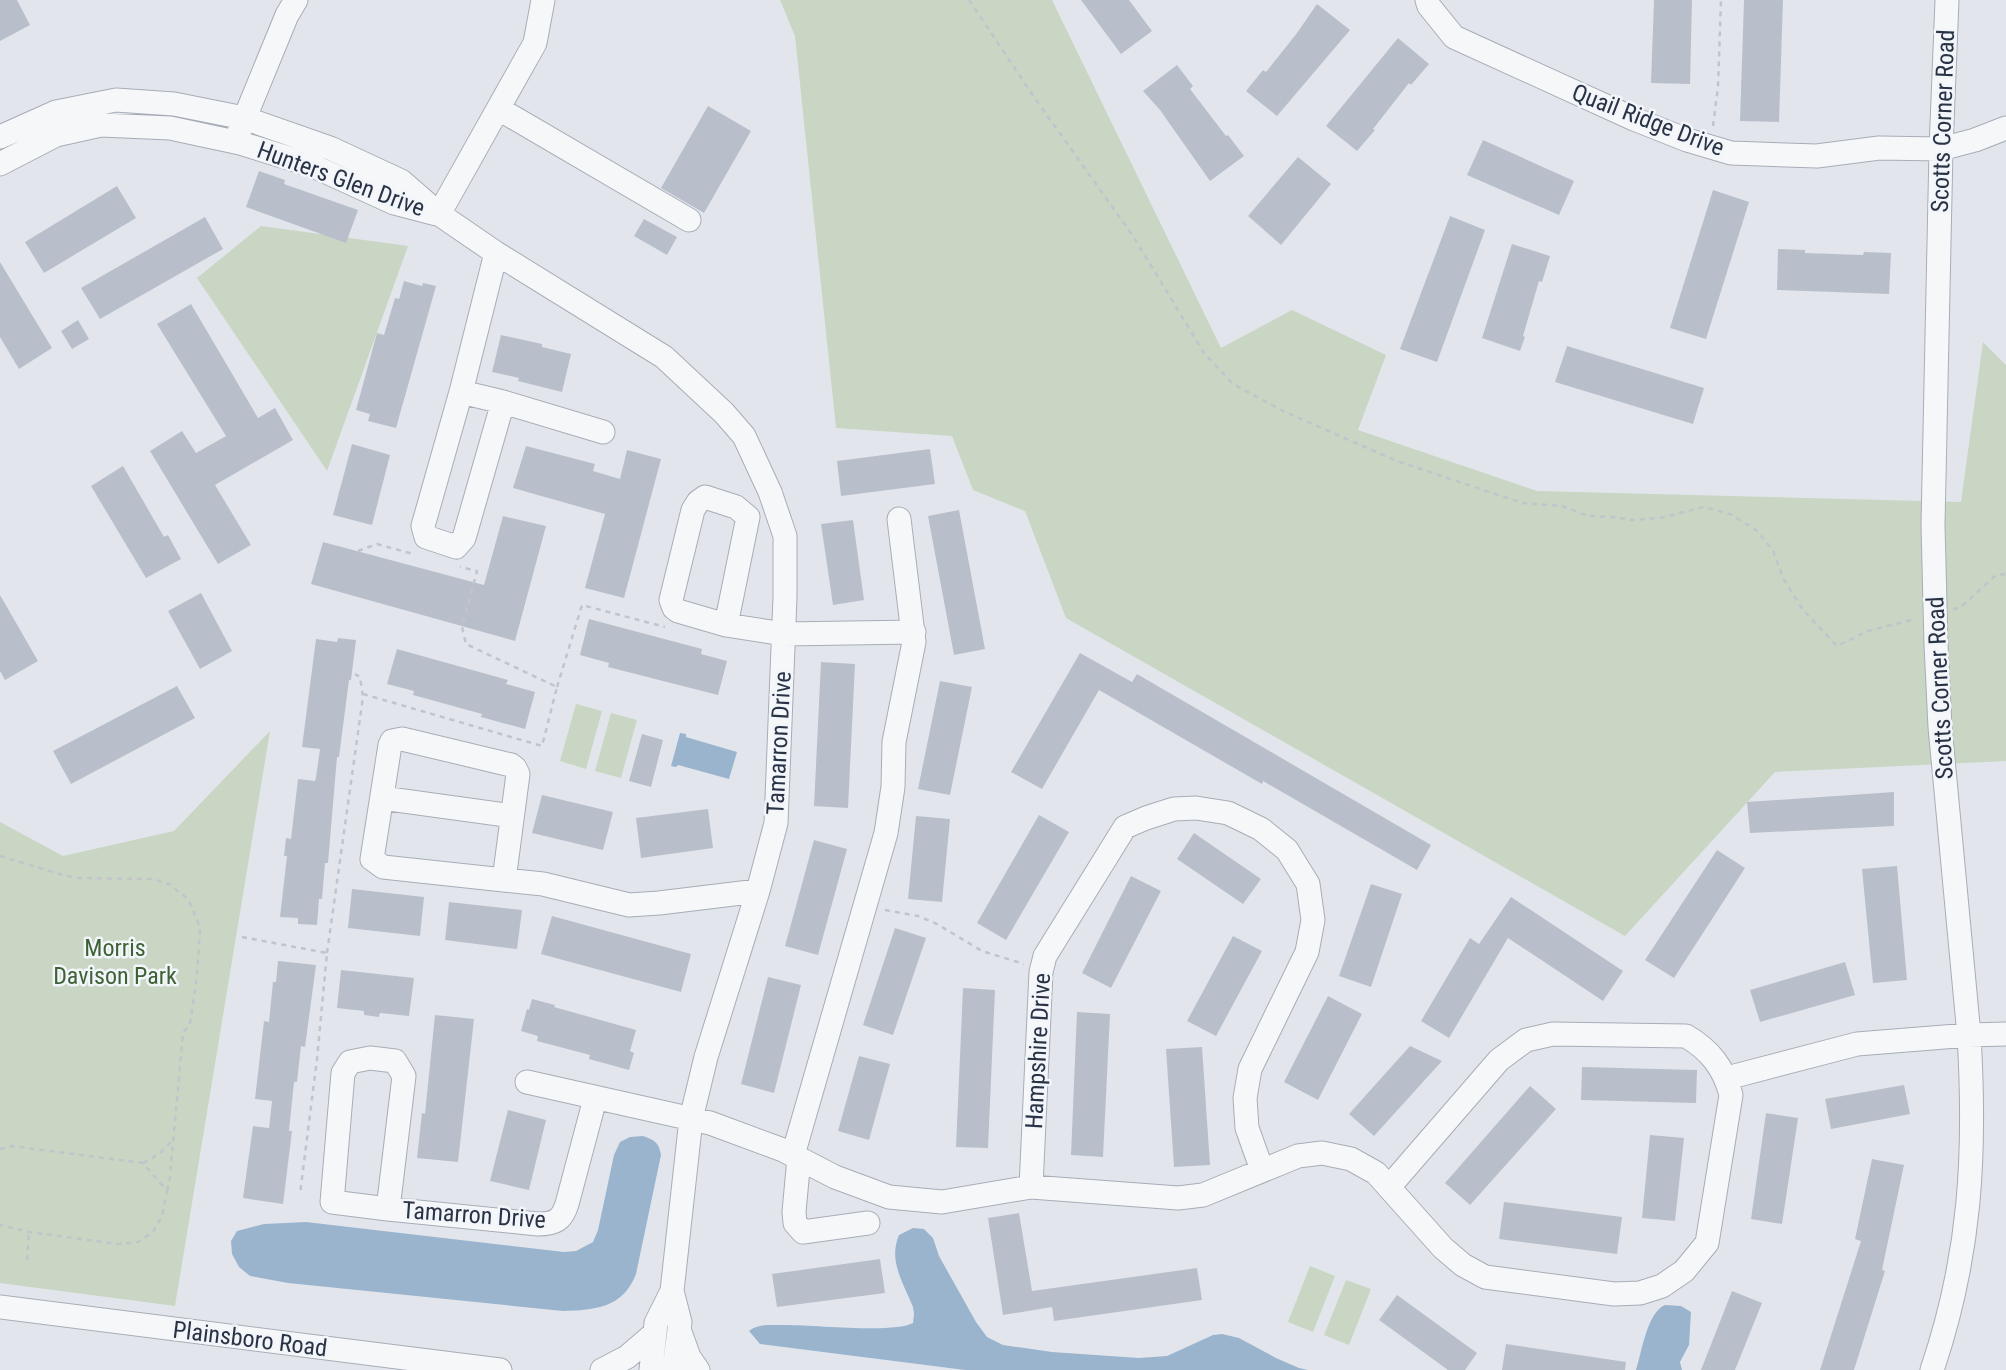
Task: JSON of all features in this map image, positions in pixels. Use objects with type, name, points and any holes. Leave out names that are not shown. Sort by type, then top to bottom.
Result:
[{"type":"street","points":[[235,142],[287,15],[296,0]]},
{"type":"street","points":[[439,214],[536,43],[543,0]]},
{"type":"street","name":"Quail Ridge Drive","points":[[1427,0],[1454,37],[1634,119],[1687,140],[1731,153],[1817,156],[1879,148],[1941,149],[2006,128]]},
{"type":"street","name":"Scotts Corner Road","points":[[1932,1370],[1957,1284],[1966,1232],[1972,1167],[1969,1035],[1936,682],[1933,525],[1947,0]]},
{"type":"street","name":"Hunters Glen Drive","points":[[0,137],[56,112],[116,100],[174,104],[244,118],[330,148],[401,181],[439,214],[616,329]]},
{"type":"street","points":[[170,128],[174,104]]},
{"type":"street","points":[[499,109],[689,220]]},
{"type":"street","name":"Hunters Glen Drive","points":[[0,164],[56,135],[101,125],[170,128],[235,142],[311,164],[394,203],[439,214]]},
{"type":"street","points":[[496,253],[423,526],[426,537],[456,547],[464,538],[503,402]]},
{"type":"street","name":"Tamarron Drive","points":[[616,329],[664,357],[724,413],[744,436],[770,492],[785,536],[776,823],[758,891],[706,1057],[691,1119],[672,1292],[656,1324],[651,1370]]},
{"type":"street","points":[[461,392],[603,432]]},
{"type":"street","points":[[726,625],[748,517],[736,507],[705,497],[693,510],[671,600],[678,611],[726,625],[784,634],[914,632]]},
{"type":"street","points":[[868,1223],[803,1232],[795,1223],[796,1156],[886,833],[893,787],[894,742],[914,642],[899,519]]},
{"type":"street","points":[[504,880],[518,774],[515,768],[402,739],[392,741],[372,859],[378,865],[504,880],[543,884],[629,905],[758,891]]},
{"type":"street","points":[[382,798],[512,816]]},
{"type":"street","name":"Hampshire Drive","points":[[1031,1187],[1041,969],[1045,956],[1125,827],[1174,810],[1196,808],[1228,813],[1261,830],[1287,850],[1308,884],[1313,920],[1307,952],[1250,1069],[1245,1098],[1247,1128],[1262,1170]]},
{"type":"street","points":[[527,1082],[710,1123],[796,1156],[835,1177],[889,1197],[942,1202],[1031,1187],[1178,1198],[1203,1195],[1298,1156],[1322,1153],[1352,1158],[1376,1173],[1443,1248],[1463,1265],[1485,1277],[1615,1294],[1640,1293],[1662,1286],[1684,1271],[1707,1243],[1731,1095],[1727,1078],[1703,1046],[1686,1036],[1553,1034],[1526,1041],[1499,1060],[1389,1187]]},
{"type":"street","points":[[1727,1078],[1857,1044],[2006,1034]]},
{"type":"street","name":"Tamarron Drive","points":[[388,1209],[404,1076],[395,1061],[370,1058],[351,1062],[343,1073],[332,1202],[388,1209],[550,1224],[559,1220],[568,1204],[595,1099]]},
{"type":"street","name":"Tamarron Drive","points":[[672,1292],[680,1321],[674,1370]]},
{"type":"street","name":"Plainsboro Road","points":[[0,1307],[500,1370]]},
{"type":"street","points":[[679,1329],[698,1370]]},
{"type":"street","points":[[602,1370],[627,1357],[655,1333]]},
{"type":"path","points":[[969,0],[1063,139],[1133,236],[1204,353],[1233,384],[1285,412],[1397,461],[1522,503],[1562,506],[1588,516],[1632,520],[1660,518],[1704,507],[1730,514],[1756,530],[1773,550],[1783,578],[1803,610],[1837,646],[1868,631],[1918,618]]},
{"type":"path","points":[[1710,146],[1718,87],[1721,0]]},
{"type":"path","points":[[358,551],[377,544],[415,554]]},
{"type":"path","points":[[452,565],[477,571],[462,627],[466,644],[557,687]]},
{"type":"path","points":[[1947,611],[1960,608],[1996,575],[2006,573]]},
{"type":"path","points":[[363,694],[542,746],[582,605],[675,630]]},
{"type":"path","points":[[300,1194],[327,953],[363,694],[360,677],[355,674]]},
{"type":"path","points":[[0,856],[79,878],[153,879],[169,884],[188,899],[200,927],[190,1024],[183,1033],[170,1176],[162,1216],[153,1232],[138,1242],[118,1244],[0,1226]]},
{"type":"path","points":[[865,905],[918,916],[982,951],[1041,969]]},
{"type":"path","points":[[242,937],[327,953]]},
{"type":"path","points":[[0,1149],[12,1146],[143,1163],[159,1154],[173,1140]]},
{"type":"path","points":[[143,1163],[167,1191]]},
{"type":"path","points":[[27,1260],[29,1232]]},
{"type":"green space","points":[[780,0],[1052,0],[1221,348],[1292,310],[1386,355],[1358,430],[1537,491],[1961,502],[1983,342],[2006,365],[2006,761],[1775,772],[1625,936],[1066,618],[1025,511],[973,490],[952,436],[836,428],[795,36]]},
{"type":"green space","points":[[261,226],[408,246],[327,471],[197,278]]},
{"type":"green space","points":[[576,704],[602,711],[586,769],[560,761]]},
{"type":"green space","points":[[611,713],[637,720],[621,778],[595,771]]},
{"type":"green space","name":"Morris Davison Park","points":[[270,731],[175,1306],[0,1283],[0,822],[63,856],[174,831]]},
{"type":"green space","points":[[1310,1266],[1335,1276],[1313,1332],[1288,1322]]},
{"type":"green space","points":[[1346,1280],[1371,1289],[1349,1345],[1324,1335]]},
{"type":"water","points":[[680,733],[737,752],[729,779],[678,765],[671,766]]},
{"type":"water","points":[[643,1136],[656,1142],[661,1155],[636,1274],[624,1294],[597,1308],[563,1311],[288,1283],[250,1276],[239,1267],[232,1254],[231,1241],[237,1231],[264,1224],[306,1222],[564,1252],[576,1251],[593,1242],[598,1230],[614,1155],[620,1142],[630,1137]]},
{"type":"water","points":[[913,1228],[924,1229],[933,1238],[939,1256],[976,1322],[987,1337],[1003,1345],[1052,1352],[1139,1358],[1167,1356],[1213,1335],[1222,1334],[1239,1338],[1276,1358],[1308,1370],[965,1370],[760,1344],[749,1331],[768,1325],[888,1328],[913,1323],[913,1307],[898,1271],[895,1254],[899,1235]]},
{"type":"water","points":[[1665,1305],[1681,1306],[1691,1312],[1689,1345],[1680,1362],[1682,1370],[1636,1370],[1649,1324]]},
{"type":"building","points":[[0,0],[17,0],[30,25],[0,41]]},
{"type":"building","points":[[1081,0],[1129,0],[1152,31],[1121,54]]},
{"type":"building","points":[[1654,0],[1692,0],[1690,84],[1651,83]]},
{"type":"building","points":[[1744,0],[1783,0],[1779,122],[1740,121]]},
{"type":"building","points":[[1317,4],[1350,30],[1277,116],[1246,91],[1263,70],[1266,72]]},
{"type":"building","points":[[1398,38],[1429,64],[1411,85],[1409,83],[1357,151],[1326,126]]},
{"type":"building","points":[[1177,65],[1193,86],[1190,89],[1244,156],[1210,181],[1160,110],[1143,91]]},
{"type":"building","points":[[708,106],[751,131],[704,213],[661,188]]},
{"type":"building","points":[[1483,140],[1574,181],[1559,215],[1467,175]]},
{"type":"building","points":[[1298,157],[1331,184],[1281,245],[1248,216]]},
{"type":"building","points":[[259,171],[285,180],[284,184],[358,210],[346,243],[246,207]]},
{"type":"building","points":[[117,186],[136,218],[44,273],[25,242]]},
{"type":"building","points":[[1713,190],[1749,202],[1706,339],[1670,328]]},
{"type":"building","points":[[1450,216],[1485,230],[1437,362],[1400,349]]},
{"type":"building","points":[[205,217],[223,249],[100,319],[81,288]]},
{"type":"building","points":[[644,219],[677,237],[667,255],[634,236]]},
{"type":"building","points":[[1512,244],[1550,256],[1542,282],[1539,281],[1520,351],[1482,338]]},
{"type":"building","points":[[1778,249],[1805,250],[1805,253],[1891,253],[1889,294],[1777,290]]},
{"type":"building","points":[[0,262],[52,348],[19,369],[0,337]]},
{"type":"building","points":[[404,281],[422,286],[423,283],[436,286],[396,428],[368,421],[370,414],[356,410],[377,333],[384,335],[395,298],[399,299]]},
{"type":"building","points":[[191,304],[258,418],[275,408],[293,440],[215,485],[251,545],[218,564],[150,451],[182,431],[196,453],[226,436],[157,324]]},
{"type":"building","points":[[78,320],[89,339],[72,349],[61,331]]},
{"type":"building","points":[[501,335],[571,354],[562,392],[492,372]]},
{"type":"building","points":[[1567,346],[1704,388],[1693,424],[1555,382]]},
{"type":"building","points":[[352,444],[390,455],[372,525],[333,515]]},
{"type":"building","points":[[526,446],[595,464],[593,471],[620,479],[627,450],[661,459],[624,598],[585,588],[605,514],[513,488]]},
{"type":"building","points":[[930,449],[935,484],[841,496],[837,461]]},
{"type":"building","points":[[123,466],[164,537],[168,535],[181,559],[146,578],[91,486]]},
{"type":"building","points":[[959,510],[985,649],[954,655],[928,516]]},
{"type":"building","points":[[503,516],[546,526],[515,641],[311,584],[323,542],[484,585]]},
{"type":"building","points":[[853,520],[864,600],[833,605],[821,524]]},
{"type":"building","points":[[201,593],[232,651],[200,669],[168,611]]},
{"type":"building","points":[[0,595],[38,661],[5,680],[0,671]]},
{"type":"building","points":[[589,619],[702,649],[701,654],[727,661],[718,695],[608,667],[609,663],[580,655]]},
{"type":"building","points":[[338,638],[356,640],[337,757],[328,863],[325,863],[317,925],[298,924],[298,918],[280,917],[287,856],[284,856],[286,838],[291,839],[298,779],[315,781],[316,777],[320,749],[302,747],[316,639],[337,642]]},
{"type":"building","points":[[397,649],[508,680],[506,684],[535,692],[525,729],[413,695],[414,691],[387,684]]},
{"type":"building","points":[[1080,653],[1132,682],[1137,674],[1431,845],[1417,870],[1099,690],[1042,789],[1011,772]]},
{"type":"building","points":[[821,662],[855,664],[848,808],[814,806]]},
{"type":"building","points":[[940,681],[972,687],[950,795],[918,789]]},
{"type":"building","points":[[177,686],[195,718],[71,784],[53,751]]},
{"type":"building","points":[[642,734],[663,740],[651,787],[629,781]]},
{"type":"building","points":[[1894,792],[1894,826],[1750,833],[1747,802]]},
{"type":"building","points":[[542,795],[613,812],[603,850],[532,833]]},
{"type":"building","points":[[708,809],[713,848],[641,858],[636,818]]},
{"type":"building","points":[[1039,815],[1069,832],[1006,940],[977,923]]},
{"type":"building","points":[[916,816],[950,819],[942,902],[908,899]]},
{"type":"building","points":[[1194,833],[1261,879],[1243,904],[1177,859]]},
{"type":"building","points":[[814,840],[847,849],[818,955],[785,946]]},
{"type":"building","points":[[1717,850],[1745,868],[1674,978],[1645,960]]},
{"type":"building","points":[[1897,866],[1907,980],[1873,983],[1862,869]]},
{"type":"building","points":[[1131,876],[1161,891],[1111,988],[1082,973]]},
{"type":"building","points":[[1371,884],[1402,894],[1371,987],[1339,976]]},
{"type":"building","points":[[352,889],[424,897],[420,936],[348,928]]},
{"type":"building","points":[[1511,897],[1623,971],[1603,1001],[1508,938],[1449,1038],[1421,1021],[1470,938],[1479,944]]},
{"type":"building","points":[[449,902],[522,910],[517,949],[445,940]]},
{"type":"building","points":[[552,916],[691,954],[681,992],[541,954]]},
{"type":"building","points":[[895,928],[926,938],[893,1035],[863,1025]]},
{"type":"building","points":[[1233,936],[1262,951],[1216,1036],[1187,1021]]},
{"type":"building","points":[[278,961],[316,965],[305,1047],[301,1046],[297,1082],[294,1082],[289,1131],[292,1131],[283,1204],[243,1198],[253,1126],[269,1128],[272,1101],[255,1099],[264,1021],[269,1022]]},
{"type":"building","points":[[1845,962],[1855,995],[1760,1022],[1750,990]]},
{"type":"building","points":[[341,970],[414,978],[409,1016],[380,1013],[379,1017],[364,1015],[364,1011],[337,1008]]},
{"type":"building","points":[[768,977],[801,985],[774,1093],[741,1084]]},
{"type":"building","points":[[963,988],[995,990],[988,1148],[956,1147]]},
{"type":"building","points":[[1328,996],[1362,1014],[1318,1100],[1284,1082]]},
{"type":"building","points":[[532,999],[636,1030],[630,1051],[634,1053],[629,1070],[589,1059],[590,1055],[537,1041],[538,1036],[521,1031]]},
{"type":"building","points":[[1077,1012],[1110,1014],[1103,1157],[1071,1155]]},
{"type":"building","points":[[435,1015],[474,1019],[458,1162],[417,1158],[422,1113],[425,1114]]},
{"type":"building","points":[[1410,1046],[1442,1061],[1374,1136],[1349,1114]]},
{"type":"building","points":[[1202,1047],[1210,1165],[1174,1167],[1166,1049]]},
{"type":"building","points":[[859,1056],[890,1064],[869,1140],[838,1131]]},
{"type":"building","points":[[1582,1067],[1697,1070],[1696,1103],[1581,1100]]},
{"type":"building","points":[[1904,1085],[1910,1114],[1831,1129],[1825,1099]]},
{"type":"building","points":[[1530,1086],[1556,1109],[1470,1205],[1445,1183]]},
{"type":"building","points":[[508,1110],[546,1120],[529,1190],[490,1181]]},
{"type":"building","points":[[1766,1113],[1798,1118],[1782,1224],[1751,1219]]},
{"type":"building","points":[[1650,1135],[1684,1138],[1675,1221],[1642,1218]]},
{"type":"building","points":[[1872,1159],[1904,1165],[1882,1270],[1885,1271],[1854,1370],[1820,1370],[1861,1241],[1855,1239]]},
{"type":"building","points":[[1504,1202],[1622,1217],[1617,1254],[1499,1239]]},
{"type":"building","points":[[1019,1213],[1032,1291],[1197,1268],[1202,1300],[1054,1321],[1052,1307],[1003,1315],[988,1218]]},
{"type":"building","points":[[880,1259],[885,1293],[777,1307],[772,1274]]},
{"type":"building","points":[[1732,1291],[1762,1303],[1735,1370],[1701,1370]]},
{"type":"building","points":[[1397,1295],[1477,1353],[1465,1370],[1448,1370],[1379,1320]]},
{"type":"building","points":[[1506,1344],[1626,1362],[1625,1370],[1502,1370]]}]
